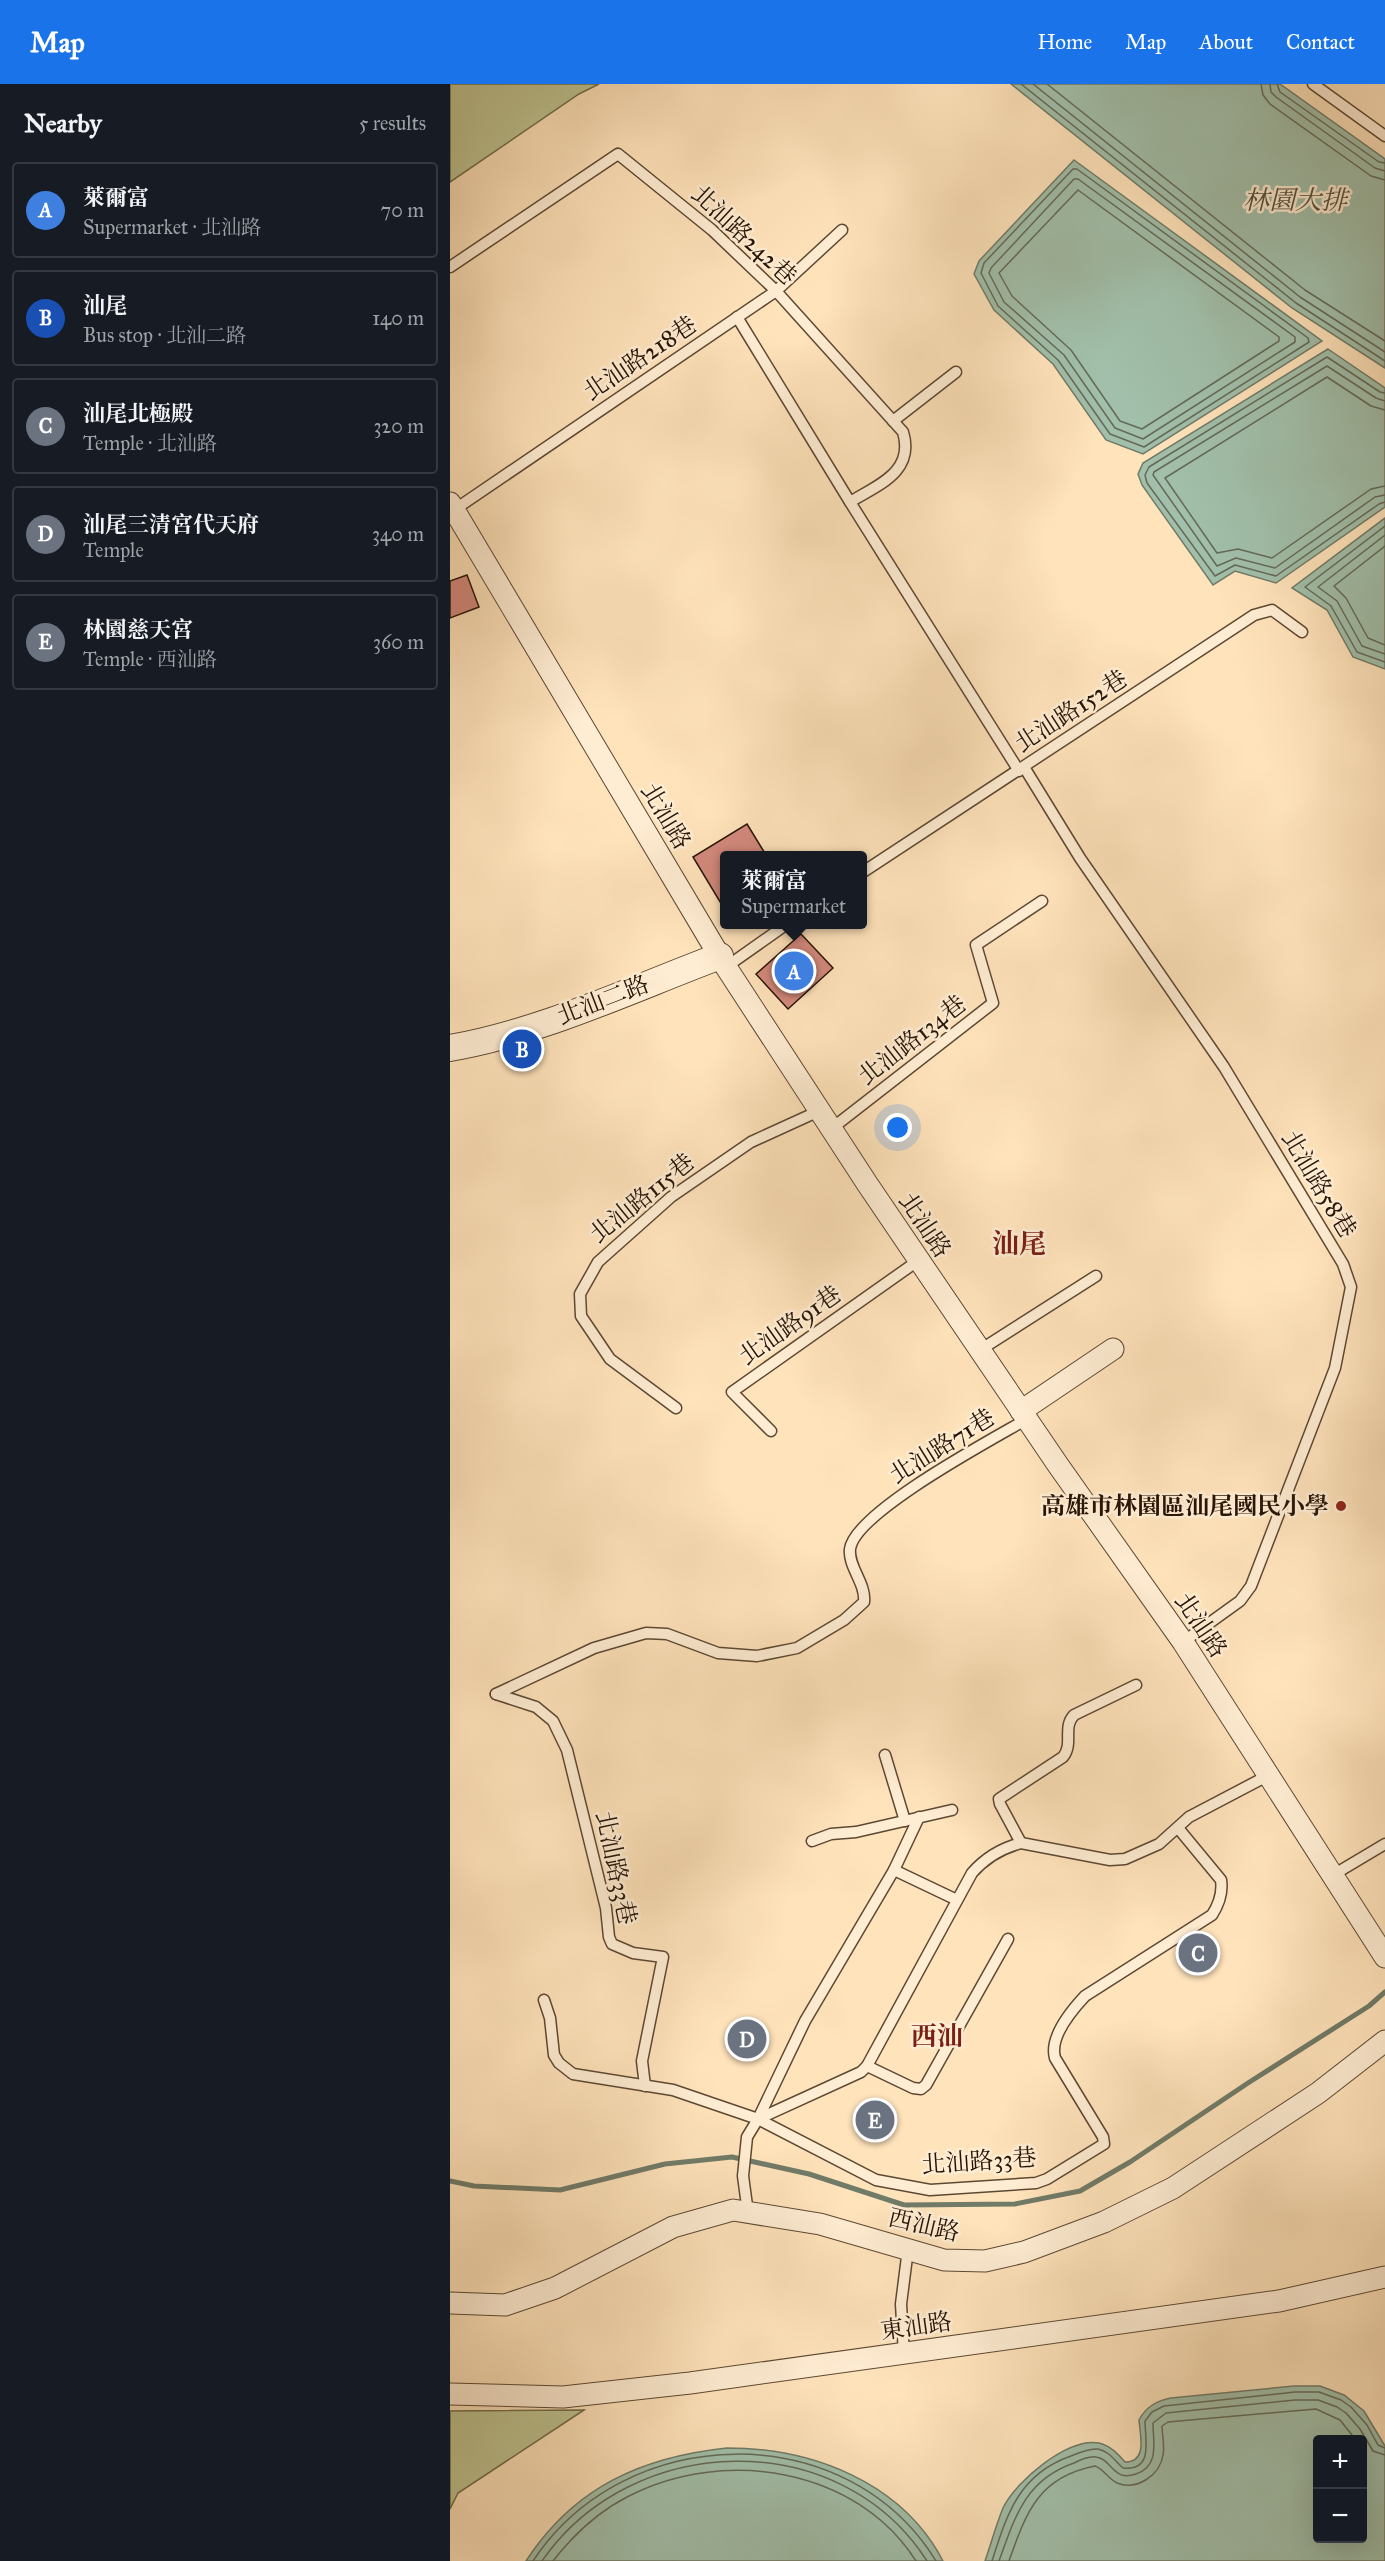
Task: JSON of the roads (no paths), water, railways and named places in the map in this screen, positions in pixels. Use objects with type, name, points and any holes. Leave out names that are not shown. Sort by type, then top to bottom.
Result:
[{"type":"street","name":"北汕路","points":[[452,507],[723,961],[819,1111],[1024,1415],[1183,1642],[1385,1958]]},
{"type":"street","name":"北汕二路","points":[[450,1048],[489,1041],[530,1028],[723,961]]},
{"type":"street","points":[[1024,1415],[1113,1349]]},
{"type":"street","name":"西汕路","points":[[450,2302],[505,2304],[555,2288],[673,2227],[733,2210],[820,2224],[944,2260],[985,2261],[1024,2252],[1104,2222],[1173,2188],[1318,2093],[1385,2041]]},
{"type":"street","name":"東汕路","points":[[450,2394],[563,2397],[690,2383],[1279,2301],[1385,2277]]},
{"type":"lane","points":[[1313,84],[1385,136]]},
{"type":"lane","name":"北汕路242巷","points":[[450,267],[618,154],[712,230],[776,291],[903,432],[907,446],[905,459],[893,475],[850,502]]},
{"type":"lane","name":"北汕路218巷","points":[[452,507],[776,291],[842,230]]},
{"type":"lane","name":"北汕路58巷","points":[[737,317],[850,502],[1021,769],[1224,1067],[1343,1264],[1351,1287],[1335,1368],[1251,1586],[1240,1600],[1183,1642]]},
{"type":"lane","points":[[893,422],[956,372]]},
{"type":"lane","name":"北汕路152巷","points":[[867,869],[1263,611],[1272,610],[1302,632]]},
{"type":"lane","name":"北汕路134巷","points":[[831,1129],[993,1003],[976,945],[1042,901]]},
{"type":"lane","points":[[723,961],[778,929]]},
{"type":"lane","name":"北汕路115巷","points":[[676,1408],[610,1359],[581,1316],[580,1294],[598,1262],[671,1197],[751,1142],[819,1111]]},
{"type":"lane","name":"北汕路91巷","points":[[771,1431],[732,1392],[918,1260]]},
{"type":"lane","points":[[980,1350],[1096,1276]]},
{"type":"lane","name":"北汕路71巷","points":[[496,1694],[594,1648],[646,1633],[667,1634],[718,1653],[757,1656],[797,1648],[844,1620],[864,1602],[865,1591],[852,1560],[850,1548],[857,1535],[901,1493],[1024,1415]]},
{"type":"lane","points":[[1021,1843],[999,1799],[1003,1794],[1063,1757],[1069,1746],[1068,1724],[1074,1715],[1136,1685]]},
{"type":"lane","name":"北汕路33巷","points":[[496,1694],[536,1707],[553,1721],[567,1750],[606,1908],[609,1937],[612,1944],[633,1953],[663,1958],[642,2061],[645,2086]]},
{"type":"lane","points":[[885,1755],[905,1821]]},
{"type":"lane","points":[[758,2119],[861,2072],[867,2066],[957,1900],[980,1864],[1010,1846],[1021,1843],[1110,1860],[1125,1859],[1159,1844],[1189,1817],[1269,1775]]},
{"type":"lane","points":[[812,1841],[831,1834],[856,1833],[952,1810]]},
{"type":"lane","points":[[748,2212],[743,2175],[747,2137],[805,2021],[894,1870],[919,1818]]},
{"type":"lane","name":"北汕路33巷","points":[[544,2000],[550,2018],[555,2055],[559,2063],[573,2074],[673,2090],[758,2119],[876,2180],[930,2190],[1036,2183],[1099,2150],[1104,2144],[1103,2137],[1055,2058],[1053,2050],[1055,2040],[1076,2006],[1085,1996],[1212,1915],[1217,1908],[1223,1890],[1221,1880],[1178,1828]]},
{"type":"lane","points":[[1332,1875],[1385,1844]]},
{"type":"lane","points":[[894,1870],[957,1900]]},
{"type":"lane","points":[[867,2066],[913,2088],[921,2089],[927,2085],[1008,1938]]},
{"type":"lane","points":[[904,2354],[901,2304],[908,2249]]},
{"type":"water","name":"林園大排","points":[[1011,84],[1280,84],[1385,159],[1385,368],[1292,308]]},
{"type":"water","points":[[1074,160],[1322,341],[1143,454],[1106,440],[1053,364],[994,310],[974,274],[979,261]]},
{"type":"water","points":[[1328,349],[1385,388],[1385,507],[1276,583],[1235,571],[1213,585],[1142,485],[1138,474],[1143,463]]},
{"type":"water","points":[[1385,518],[1385,669],[1353,657],[1327,610],[1292,588]]},
{"type":"water","points":[[1294,2386],[1320,2386],[1344,2395],[1364,2411],[1385,2446],[1385,2561],[985,2561],[1003,2508],[1031,2474],[1058,2454],[1087,2443],[1103,2444],[1125,2462],[1132,2461],[1140,2453],[1139,2420],[1152,2405],[1171,2398]]},
{"type":"water","points":[[727,2448],[791,2455],[822,2463],[851,2475],[879,2491],[904,2510],[925,2533],[943,2561],[526,2561],[545,2535],[566,2513],[588,2495],[613,2480],[666,2459]]},
{"type":"waterway","points":[[450,2181],[474,2186],[560,2190],[665,2164],[732,2157],[809,2174],[904,2205],[1015,2204],[1080,2191],[1130,2162],[1369,2006],[1385,1992]]},
{"type":"place","name":"萊爾富","points":[[794,971]]},
{"type":"place","name":"汕尾","points":[[522,1049]]},
{"type":"place","name":"高雄市林園區汕尾國民小學","points":[[1341,1506]]},
{"type":"place","name":"汕尾北極殿","points":[[1198,1953]]},
{"type":"place","name":"汕尾三清宮代天府","points":[[747,2039]]},
{"type":"place","name":"林園慈天宮","points":[[875,2120]]},
{"type":"district","name":"汕尾","points":[[1019,1243]]},
{"type":"district","name":"西汕","points":[[937,2036]]}]
